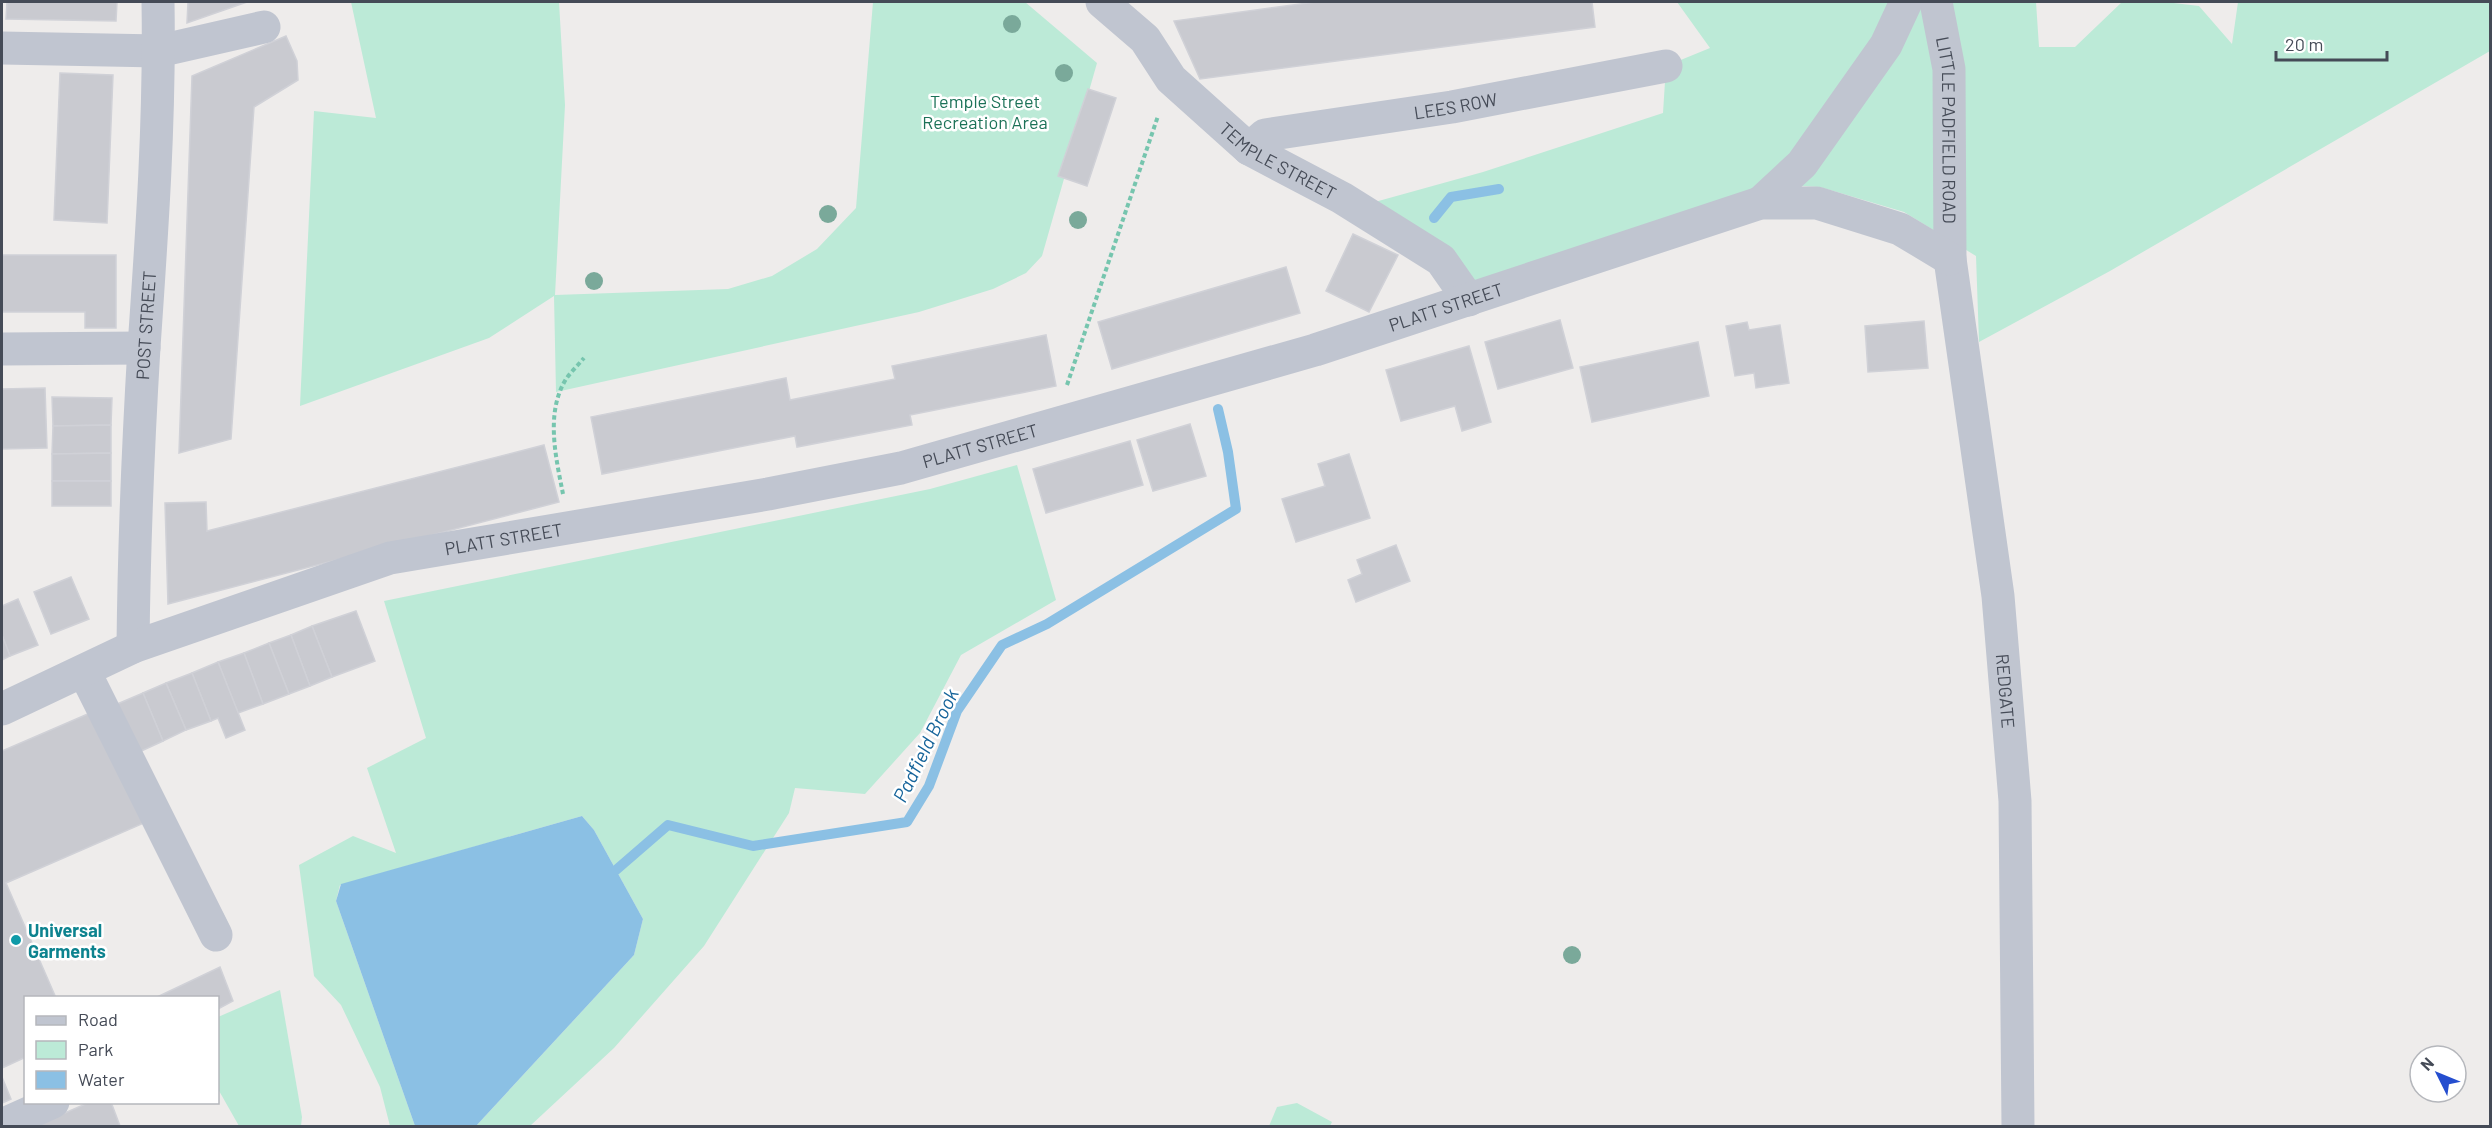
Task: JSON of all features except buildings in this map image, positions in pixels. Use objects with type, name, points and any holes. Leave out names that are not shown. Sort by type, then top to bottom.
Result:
[{"type":"street","name":"POST STREET","points":[[133,647],[135,526],[154,206],[159,51],[158,2]]},
{"type":"street","name":"TEMPLE STREET","points":[[1102,2],[1145,39],[1171,79],[1249,149],[1342,198],[1441,260],[1469,300]]},
{"type":"street","points":[[1760,203],[1802,164],[1886,45],[1906,2]]},
{"type":"street","name":"LITTLE PADFIELD ROAD","points":[[1936,2],[1949,69],[1950,259]]},
{"type":"street","points":[[2,48],[159,51],[264,27]]},
{"type":"street","name":"LEES ROW","points":[[1249,149],[1265,135],[1452,107],[1666,66]]},
{"type":"street","name":"PLATT STREET","points":[[2,709],[133,647],[390,558],[768,494],[901,468],[1315,350],[1760,203],[1817,203],[1900,229],[1950,259]]},
{"type":"street","name":"REDGATE","points":[[1950,259],[1998,596],[2015,801],[2018,1126]]},
{"type":"street","points":[[2,349],[144,348]]},
{"type":"street","points":[[84,671],[216,935]]},
{"type":"street","points":[[2,1125],[49,1104]]},
{"type":"path","points":[[1065,420],[1067,381],[1171,79]]},
{"type":"path","points":[[569,527],[553,447],[554,413],[565,381],[584,358]]},
{"type":"green space","name":"Temple Street Recreation Area","points":[[351,2],[559,2],[565,105],[555,295],[728,289],[772,276],[817,249],[856,208],[873,2],[1025,2],[1097,63],[1042,256],[1026,273],[993,289],[919,312],[556,392],[554,296],[489,338],[300,406],[314,111],[376,118]]},
{"type":"green space","points":[[1677,2],[2036,2],[2039,47],[2075,47],[2122,2],[2165,2],[2199,6],[2232,44],[2238,2],[2490,2],[2490,51],[2110,271],[1979,342],[1976,256],[1904,212],[1820,187],[1783,185],[1475,287],[1364,205],[1483,172],[1663,113],[1666,66],[1710,48]]},
{"type":"green space","points":[[1017,465],[1056,600],[961,655],[920,733],[865,794],[795,788],[789,813],[704,946],[614,1048],[530,1126],[476,1126],[634,955],[643,919],[594,830],[582,816],[340,885],[336,901],[415,1126],[390,1126],[380,1087],[341,1005],[314,976],[299,865],[353,836],[396,853],[367,768],[426,738],[384,601],[930,489]]},
{"type":"green space","points":[[280,990],[302,1117],[301,1126],[239,1126],[219,1091],[219,1017]]},
{"type":"green space","points":[[1297,1103],[1332,1122],[1330,1126],[1269,1126],[1277,1107]]},
{"type":"water","points":[[582,816],[594,830],[643,919],[634,955],[476,1126],[415,1126],[336,901],[341,884]]},
{"type":"waterway","points":[[1434,218],[1451,197],[1499,189]]},
{"type":"waterway","name":"Padfield Brook","points":[[616,870],[668,825],[753,846],[907,822],[929,786],[957,711],[1002,645],[1047,624],[1236,509],[1228,452],[1218,409]]},
{"type":"place","name":"Universal Garments","points":[[16,940]]}]
